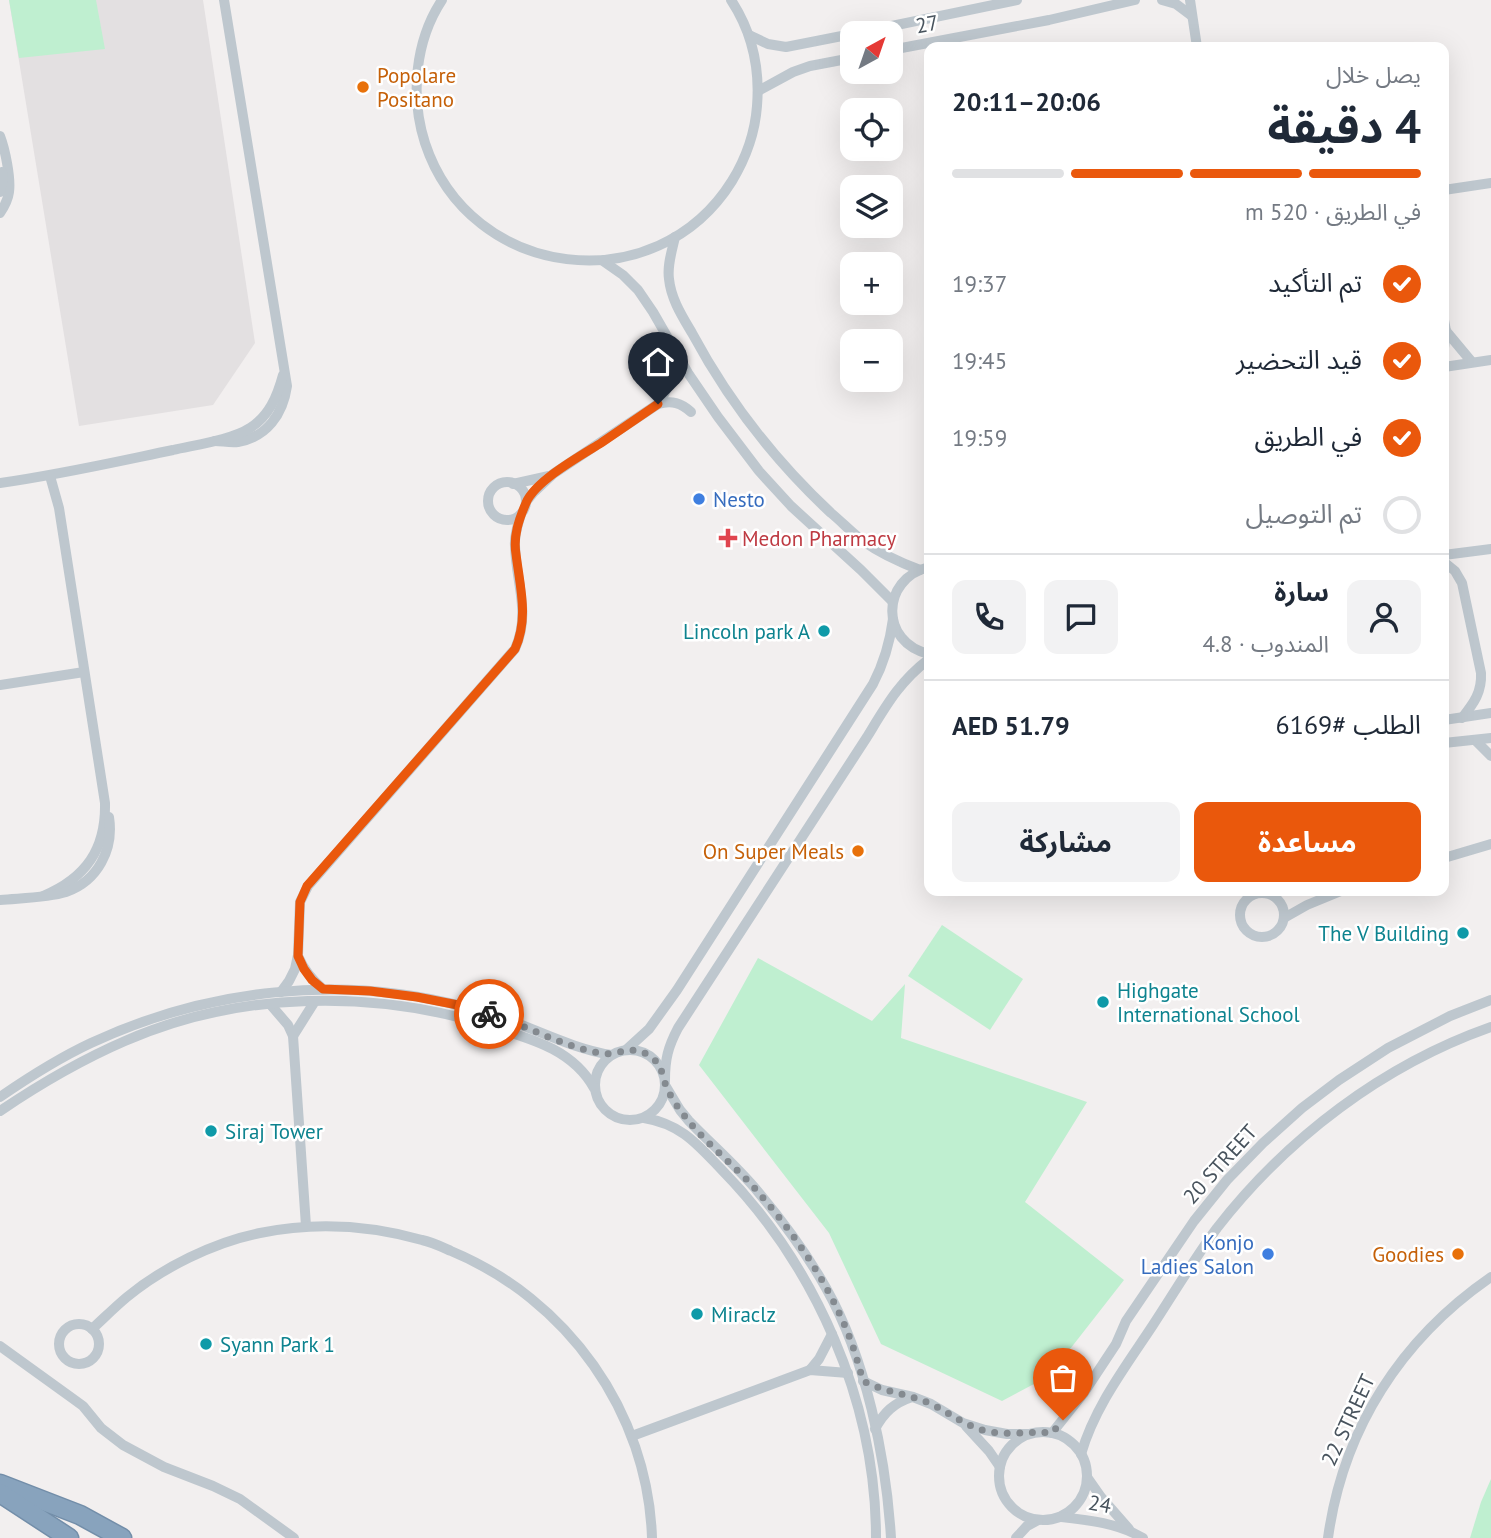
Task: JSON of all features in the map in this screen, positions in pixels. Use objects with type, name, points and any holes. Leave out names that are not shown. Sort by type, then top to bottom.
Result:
[{"type":"highway","points":[[0,1484],[80,1515],[122,1538]]},
{"type":"highway","points":[[0,1493],[69,1538]]},
{"type":"street","points":[[0,483],[54,475],[215,441],[248,430],[272,405],[284,372],[225,0]]},
{"type":"street","points":[[442,0],[425,36],[418,64],[416,93],[422,133],[440,176],[455,198],[473,217],[495,233],[519,247],[574,261],[603,261],[628,257],[675,237],[694,225],[710,210],[740,169],[756,117],[757,67],[749,35],[731,0]]},
{"type":"street","name":"27","points":[[903,23],[1017,0]]},
{"type":"street","name":"27","points":[[933,42],[1135,0]]},
{"type":"street","points":[[1162,0],[1176,4],[1192,16]]},
{"type":"street","points":[[1190,0],[1196,42]]},
{"type":"street","points":[[749,35],[768,44],[786,47],[840,36]]},
{"type":"street","name":"27","points":[[903,48],[924,44]]},
{"type":"street","points":[[758,91],[793,72],[840,60]]},
{"type":"street","points":[[0,136],[9,185],[8,198],[0,213]]},
{"type":"street","points":[[0,161],[3,178],[0,192]]},
{"type":"street","points":[[1449,189],[1491,183]]},
{"type":"street","points":[[675,237],[669,264],[669,280],[675,302],[707,360],[741,411],[789,470],[860,539],[888,557],[924,568]]},
{"type":"street","points":[[603,261],[638,290],[688,373],[759,471],[791,506],[893,602]]},
{"type":"street","points":[[1449,331],[1471,361]]},
{"type":"street","points":[[1449,366],[1491,359]]},
{"type":"street","points":[[281,992],[295,969],[300,902],[307,886],[515,649],[523,622],[514,544],[516,529],[526,502],[553,474],[658,404],[671,380],[672,366]]},
{"type":"street","points":[[658,404],[676,402],[691,412]]},
{"type":"street","points":[[514,544],[489,507],[489,495],[502,483],[513,484],[553,474]]},
{"type":"street","points":[[0,900],[43,895],[70,882],[91,860],[103,833],[105,803],[54,475]]},
{"type":"street","points":[[513,484],[522,491],[526,502]]},
{"type":"street","points":[[496,516],[512,520],[521,514]]},
{"type":"street","points":[[1449,554],[1491,549]]},
{"type":"street","points":[[1449,566],[1462,583],[1482,682],[1478,696],[1462,718]]},
{"type":"street","points":[[924,568],[910,575],[896,592],[890,640],[884,662],[873,684],[677,990],[649,1029],[626,1050],[611,1055],[598,1069],[594,1088],[596,1097],[609,1115],[635,1120],[644,1118],[659,1104],[664,1095],[665,1062],[678,1028],[893,694],[924,661]]},
{"type":"street","points":[[893,619],[907,644],[924,654]]},
{"type":"street","points":[[0,685],[84,672]]},
{"type":"street","points":[[1449,719],[1491,713]]},
{"type":"street","points":[[1449,743],[1491,738]]},
{"type":"street","points":[[1476,741],[1491,756]]},
{"type":"street","points":[[1449,857],[1491,844]]},
{"type":"street","points":[[1248,896],[1242,907],[1242,924],[1254,935],[1261,937],[1273,934],[1282,925],[1282,905],[1273,896]]},
{"type":"street","points":[[1284,918],[1329,896]]},
{"type":"street","points":[[298,956],[312,980],[323,989]]},
{"type":"street","points":[[0,1097],[54,1062],[89,1044],[164,1014],[242,996],[323,989],[370,991],[463,1006],[509,1020],[574,1046],[611,1055]]},
{"type":"street","name":"20 STREET","points":[[1052,1433],[1083,1394],[1116,1344],[1126,1321],[1194,1221],[1263,1143],[1302,1108],[1388,1048],[1450,1016],[1491,1000]]},
{"type":"street","points":[[0,1111],[74,1065],[126,1040],[209,1014],[270,1004],[315,1001],[396,1005],[477,1021],[562,1053],[581,1068],[594,1088]]},
{"type":"street","points":[[293,1037],[315,1001]]},
{"type":"street","points":[[270,1004],[288,1025],[293,1037],[306,1227]]},
{"type":"street","name":"20 STREET","points":[[1082,1454],[1093,1421],[1109,1391],[1216,1230],[1246,1193],[1306,1135],[1353,1098],[1434,1051],[1491,1027]]},
{"type":"street","points":[[626,1050],[643,1053],[658,1063],[680,1111],[758,1191],[794,1237],[828,1290],[845,1327],[863,1381],[887,1486],[891,1538]]},
{"type":"street","points":[[644,1118],[668,1124],[689,1136],[744,1193],[814,1295],[848,1373],[864,1436],[876,1538]]},
{"type":"street","points":[[92,1329],[128,1296],[168,1269],[215,1247],[258,1234],[306,1227],[365,1228],[423,1240],[478,1262],[528,1294],[571,1335],[606,1382],[632,1436],[645,1482],[652,1538]]},
{"type":"street","name":"22 STREET","points":[[1328,1538],[1335,1496],[1351,1450],[1367,1415],[1391,1375],[1424,1333],[1463,1297],[1491,1277]]},
{"type":"street","points":[[71,1325],[86,1325],[92,1329],[99,1342],[95,1357],[83,1364],[68,1362],[59,1350],[60,1335],[71,1325]]},
{"type":"street","points":[[810,1370],[832,1334]]},
{"type":"street","points":[[0,1346],[83,1406],[101,1428],[123,1445],[164,1467],[227,1492],[294,1538]]},
{"type":"street","points":[[632,1436],[810,1370],[848,1373]]},
{"type":"street","points":[[863,1381],[882,1390],[913,1397],[947,1412],[976,1436],[1000,1467]]},
{"type":"street","points":[[875,1429],[890,1408],[913,1397]]},
{"type":"street","points":[[963,1423],[1007,1434],[1052,1433],[1069,1440],[1082,1454],[1087,1477],[1084,1494],[1074,1508],[1060,1517],[1038,1520],[1024,1515],[1012,1507],[1004,1495],[999,1481],[1000,1467],[1006,1452],[1016,1441],[1030,1434]]},
{"type":"street","name":"24","points":[[1087,1477],[1132,1531],[1143,1538]]},
{"type":"street","name":"24","points":[[1060,1517],[1109,1524],[1132,1531]]},
{"type":"street","points":[[1016,1538],[1027,1526],[1038,1520]]},
{"type":"shaded area","points":[[9,0],[203,0],[255,343],[213,405],[79,426]]},
{"type":"green space","points":[[9,0],[96,0],[105,49],[19,58]]},
{"type":"green space","points":[[942,925],[1023,979],[990,1030],[908,976]]},
{"type":"green space","points":[[758,958],[872,1021],[905,984],[901,1038],[1087,1102],[1025,1202],[1124,1280],[1049,1376],[1002,1401],[881,1344],[829,1233],[699,1065]]},
{"type":"green space","points":[[1491,1479],[1491,1538],[1470,1538],[1481,1502]]},
{"type":"way so far","points":[[489,1014],[586,1050],[611,1055],[635,1050],[658,1063],[665,1085],[680,1111],[758,1191],[815,1269],[845,1327],[863,1381],[882,1390],[913,1397],[947,1412],[963,1423],[985,1430],[1007,1434],[1052,1433],[1063,1420]]},
{"type":"place","name":"Popolare Positano","points":[[363,87]]},
{"type":"place","name":"Nesto","points":[[699,499]]},
{"type":"place","name":"Medon Pharmacy","points":[[728,538]]},
{"type":"place","name":"Lincoln park A","points":[[824,631]]},
{"type":"place","name":"On Super Meals","points":[[858,851]]},
{"type":"place","name":"The V Building","points":[[1463,933]]},
{"type":"place","name":"Highgate International School","points":[[1103,1002]]},
{"type":"place","name":"Siraj Tower","points":[[211,1131]]},
{"type":"place","name":"Konjo Ladies Salon","points":[[1268,1254]]},
{"type":"place","name":"Goodies","points":[[1458,1254]]},
{"type":"place","name":"Miraclz","points":[[697,1314]]},
{"type":"place","name":"Syann Park 1","points":[[206,1344]]},
{"type":"route","points":[[489,1014],[417,997],[323,989],[312,980],[298,956],[300,902],[307,886],[515,649],[523,622],[514,544],[516,529],[526,502],[553,474],[658,404]]}]
